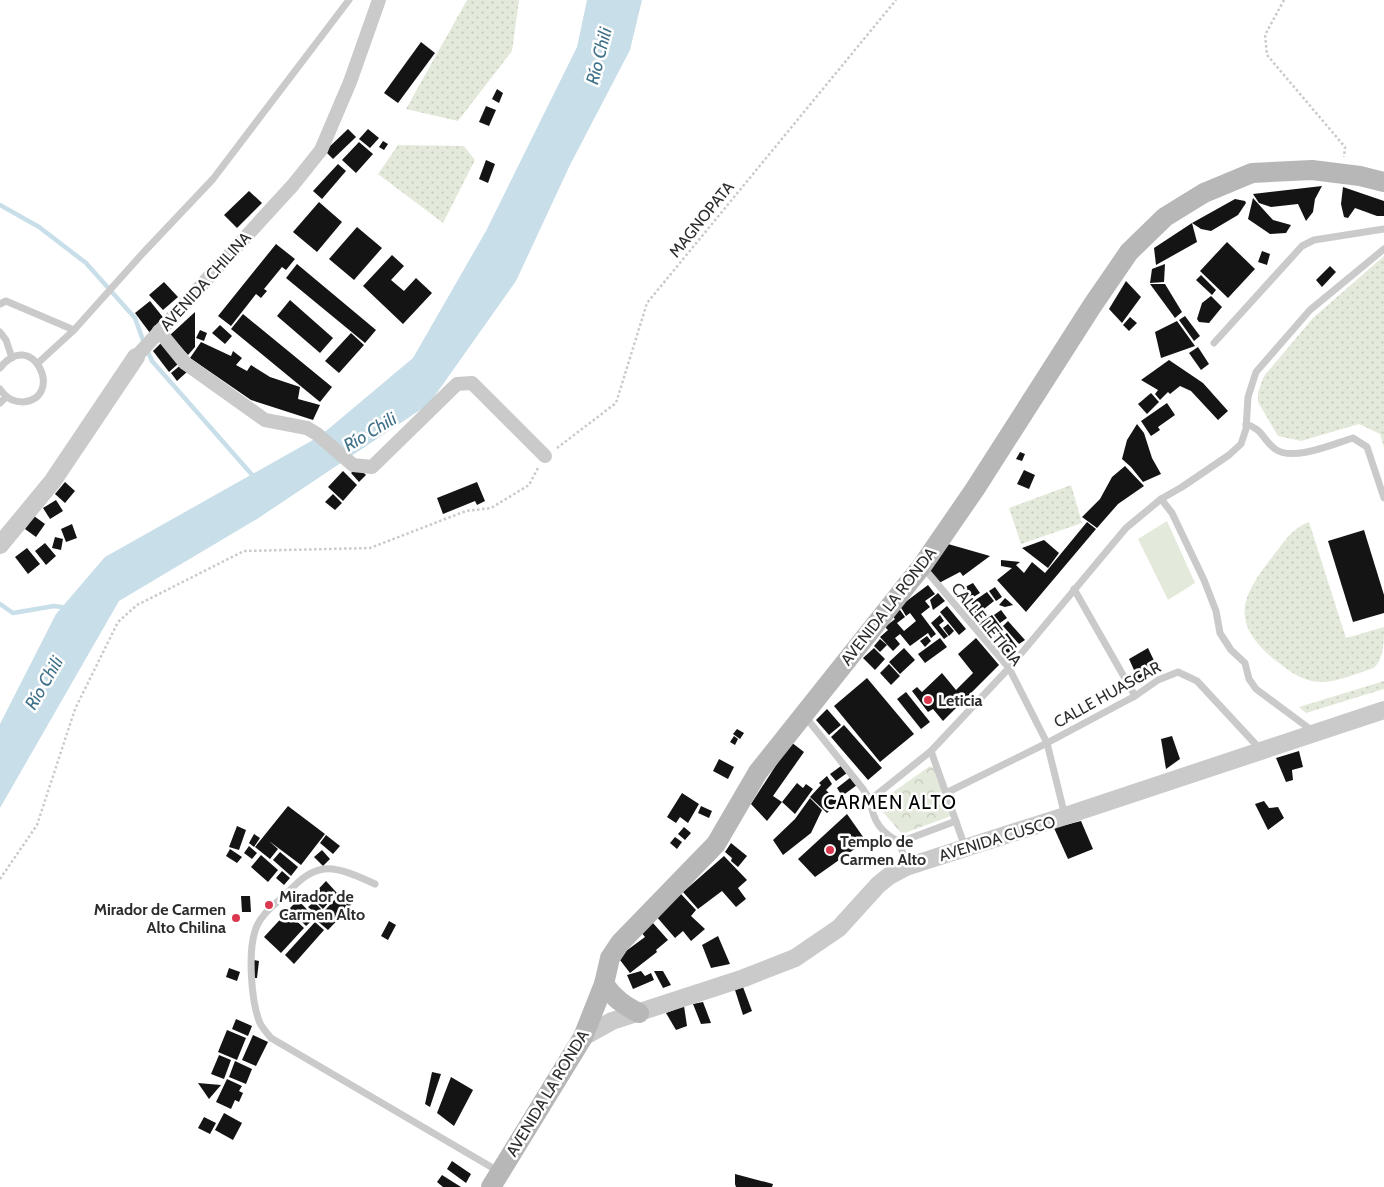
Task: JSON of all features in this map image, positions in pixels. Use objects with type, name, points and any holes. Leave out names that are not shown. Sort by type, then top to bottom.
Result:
[{"type":"main road","name":"AVENIDA LA RONDA","points":[[497,1180],[583,1037],[604,984],[610,958],[620,943],[716,844],[758,772],[922,566],[975,489],[1092,306],[1129,252],[1165,217],[1204,193],[1252,173],[1312,170],[1360,176],[1384,182]]},
{"type":"main road","points":[[604,984],[623,1005],[639,1012]]},
{"type":"street","name":"AVENIDA CHILINA","points":[[0,545],[52,482],[136,357],[293,185],[320,150],[350,82],[379,0]]},
{"type":"street","points":[[155,336],[185,363],[265,420],[307,428],[317,434],[353,465],[372,467],[457,384],[464,383],[472,383],[545,456]]},
{"type":"street","name":"AVENIDA CUSCO","points":[[583,1037],[612,1021],[744,978],[795,958],[839,928],[878,885],[889,876],[906,867],[1384,710]]},
{"type":"lane","points":[[38,364],[74,330],[213,179],[348,0]]},
{"type":"lane","points":[[1214,343],[1302,246],[1314,240],[1384,228]]},
{"type":"lane","points":[[870,800],[931,751],[1008,668],[1126,528],[1161,499],[1229,455],[1241,444],[1246,424],[1248,397],[1256,372],[1310,310],[1384,248]]},
{"type":"lane","points":[[0,304],[6,301],[74,330]]},
{"type":"lane","points":[[0,332],[6,340],[12,358]]},
{"type":"lane","points":[[0,368],[12,358],[26,356],[38,364],[44,378],[43,386],[39,393],[34,398],[26,401],[12,401],[0,389]]},
{"type":"lane","points":[[0,402],[6,397]]},
{"type":"lane","points":[[1246,424],[1256,427],[1276,450],[1295,455],[1353,438],[1367,447],[1384,498]]},
{"type":"lane","points":[[1161,499],[1172,513],[1204,580],[1216,611],[1220,633],[1244,663],[1249,679],[1256,688],[1315,732]]},
{"type":"lane","name":"CALLE LETICIA","points":[[922,566],[1008,668],[1047,743],[1065,816]]},
{"type":"lane","points":[[1074,589],[1135,696]]},
{"type":"lane","name":"CALLE HUASCAR","points":[[946,793],[1047,743],[1135,696],[1158,680],[1178,672],[1197,681],[1261,750]]},
{"type":"lane","points":[[803,714],[863,789],[870,800],[873,815],[887,836],[900,842],[956,821]]},
{"type":"lane","points":[[931,751],[965,847]]},
{"type":"lane","points":[[900,842],[906,867]]},
{"type":"lane","points":[[375,884],[357,876],[326,868],[313,872],[298,882],[267,910],[255,930],[252,954],[251,973],[260,1022],[272,1038],[497,1180]]},
{"type":"path","name":"MAGNOPATA","points":[[545,456],[616,403],[648,303],[896,0]]},
{"type":"path","points":[[1284,0],[1265,34],[1267,55],[1345,147],[1344,174]]},
{"type":"path","points":[[0,879],[37,825],[75,709],[118,622],[137,605],[244,551],[370,548],[466,511],[491,508],[529,485],[545,456]]},
{"type":"green space","points":[[467,0],[519,0],[512,51],[458,121],[406,109]]},
{"type":"green space","points":[[398,145],[464,146],[475,160],[443,223],[378,174]]},
{"type":"green space","points":[[1384,256],[1384,447],[1380,434],[1359,424],[1301,441],[1278,436],[1258,402],[1258,392],[1264,376],[1313,318]]},
{"type":"green space","points":[[1071,485],[1082,523],[1021,544],[1009,508]]},
{"type":"green space","points":[[1167,521],[1195,583],[1168,600],[1138,539]]},
{"type":"green space","points":[[1309,522],[1346,638],[1384,627],[1382,655],[1374,668],[1326,682],[1306,680],[1280,664],[1260,646],[1251,633],[1246,621],[1247,597],[1253,584],[1289,536]]},
{"type":"green space","points":[[1384,681],[1384,689],[1306,713],[1299,707]]},
{"type":"green space","points":[[930,766],[934,768],[951,816],[902,834],[876,804]]},
{"type":"water","name":"Río Chili","points":[[587,0],[642,0],[630,50],[570,165],[516,281],[429,404],[257,519],[119,601],[0,808],[0,724],[56,614],[105,557],[320,436],[413,358],[486,231],[577,47]]},
{"type":"building","points":[[421,42],[435,53],[398,103],[384,93]]},
{"type":"building","points":[[497,89],[503,93],[499,103],[492,99]]},
{"type":"building","points":[[486,106],[496,110],[489,126],[479,122]]},
{"type":"building","points":[[348,129],[356,137],[333,159],[325,151]]},
{"type":"building","points":[[368,129],[379,138],[370,148],[359,139]]},
{"type":"building","points":[[383,141],[388,144],[384,150],[379,147]]},
{"type":"building","points":[[359,142],[373,154],[356,173],[342,160]]},
{"type":"building","points":[[486,160],[495,164],[488,183],[479,179]]},
{"type":"building","points":[[338,164],[346,171],[322,199],[313,191]]},
{"type":"building","points":[[1322,186],[1315,199],[1313,212],[1306,221],[1298,204],[1271,207],[1259,203],[1253,194]]},
{"type":"building","points":[[1343,187],[1384,201],[1384,216],[1377,216],[1355,208],[1348,218],[1344,217],[1341,204]]},
{"type":"building","points":[[249,191],[262,203],[237,228],[224,215]]},
{"type":"building","points":[[1253,198],[1273,220],[1291,225],[1286,233],[1270,234],[1248,219]]},
{"type":"building","points":[[1235,199],[1245,201],[1246,203],[1238,215],[1211,231],[1201,229],[1192,223]]},
{"type":"building","points":[[319,202],[342,222],[317,252],[293,232]]},
{"type":"building","points":[[1192,223],[1197,242],[1156,265],[1154,248]]},
{"type":"building","points":[[357,227],[382,248],[354,280],[329,259]]},
{"type":"building","points":[[1227,242],[1255,269],[1228,298],[1200,271]]},
{"type":"building","points":[[276,244],[295,259],[286,270],[282,267],[264,289],[267,291],[261,298],[256,294],[231,326],[218,316]]},
{"type":"building","points":[[1262,251],[1270,254],[1267,265],[1258,262]]},
{"type":"building","points":[[392,255],[404,266],[391,280],[404,291],[416,278],[432,293],[403,324],[363,286]]},
{"type":"building","points":[[297,264],[376,330],[365,343],[286,278]]},
{"type":"building","points":[[1165,264],[1164,282],[1150,283],[1152,269]]},
{"type":"building","points":[[1330,266],[1336,272],[1322,287],[1316,280]]},
{"type":"building","points":[[1201,275],[1216,290],[1212,295],[1196,280]]},
{"type":"building","points":[[1126,281],[1141,297],[1122,323],[1109,309]]},
{"type":"building","points":[[164,282],[178,297],[163,310],[149,295]]},
{"type":"building","points":[[1150,284],[1165,284],[1182,312],[1175,318]]},
{"type":"building","points":[[1211,296],[1222,307],[1209,323],[1199,322],[1197,319],[1202,303]]},
{"type":"building","points":[[290,300],[333,338],[320,353],[277,316]]},
{"type":"building","points":[[150,301],[166,321],[150,333],[135,313]]},
{"type":"building","points":[[195,312],[195,347],[188,355],[170,335]]},
{"type":"building","points":[[243,314],[332,387],[320,402],[231,329]]},
{"type":"building","points":[[1185,316],[1200,336],[1194,341],[1179,320]]},
{"type":"building","points":[[1130,317],[1137,323],[1129,331],[1123,325]]},
{"type":"building","points":[[1177,321],[1195,346],[1161,358],[1155,332]]},
{"type":"building","points":[[220,325],[232,336],[225,344],[212,333]]},
{"type":"building","points":[[200,330],[207,333],[204,341],[196,338]]},
{"type":"building","points":[[351,333],[364,345],[339,373],[325,361]]},
{"type":"building","points":[[201,342],[231,356],[233,351],[242,358],[236,365],[247,371],[251,365],[270,377],[300,387],[298,399],[320,405],[313,420],[251,400],[190,358]]},
{"type":"building","points":[[161,343],[178,364],[169,372],[153,351]]},
{"type":"building","points":[[1198,347],[1209,364],[1201,370],[1189,353]]},
{"type":"building","points":[[1169,360],[1203,383],[1228,411],[1218,420],[1191,391],[1180,386],[1170,394],[1168,392],[1160,400],[1155,394],[1158,390],[1141,380]]},
{"type":"building","points":[[182,364],[188,371],[177,381],[171,373]]},
{"type":"building","points":[[1151,393],[1159,402],[1147,414],[1138,404]]},
{"type":"building","points":[[1167,403],[1175,415],[1158,427],[1160,430],[1151,436],[1141,421]]},
{"type":"building","points":[[1137,424],[1144,433],[1152,458],[1161,474],[1143,482],[1122,459],[1127,440]]},
{"type":"building","points":[[1020,452],[1025,454],[1022,461],[1016,459]]},
{"type":"building","points":[[1125,466],[1144,486],[1118,504],[1097,528],[1082,517],[1100,499],[1112,477]]},
{"type":"building","points":[[358,467],[366,475],[359,482],[351,473]]},
{"type":"building","points":[[1024,470],[1035,475],[1029,489],[1017,484]]},
{"type":"building","points":[[343,471],[357,485],[343,501],[328,487]]},
{"type":"building","points":[[65,482],[75,491],[65,503],[55,494]]},
{"type":"building","points":[[477,482],[485,501],[477,505],[475,501],[443,514],[437,498]]},
{"type":"building","points":[[333,494],[342,503],[335,510],[325,502]]},
{"type":"building","points":[[56,500],[63,511],[50,519],[43,508]]},
{"type":"building","points":[[34,516],[45,524],[36,537],[25,529]]},
{"type":"building","points":[[1087,522],[1096,529],[1026,612],[997,580],[1012,568],[1001,566],[1001,560],[1020,562],[1016,565],[1024,573],[1032,562],[1045,573]]},
{"type":"building","points":[[72,524],[77,538],[66,542],[61,529]]},
{"type":"building","points":[[1364,530],[1384,595],[1384,613],[1353,622],[1328,541]]},
{"type":"building","points":[[55,537],[63,539],[61,550],[52,548]]},
{"type":"building","points":[[1044,540],[1059,553],[1048,568],[1022,548]]},
{"type":"building","points":[[45,543],[56,556],[46,565],[35,551]]},
{"type":"building","points":[[948,544],[990,556],[963,576],[960,572],[939,583],[925,566]]},
{"type":"building","points":[[27,548],[40,564],[28,574],[15,557]]},
{"type":"building","points":[[973,583],[980,593],[965,602],[962,597],[969,593],[965,587]]},
{"type":"building","points":[[928,585],[935,594],[925,601],[930,607],[921,614],[936,634],[931,638],[928,633],[910,646],[900,634],[895,638],[900,644],[893,651],[880,637],[888,630],[885,627],[895,619],[890,613],[898,607],[905,617],[897,623],[904,631],[916,621],[910,613],[906,616],[900,606]]},
{"type":"building","points":[[995,587],[1002,597],[996,601],[989,591]]},
{"type":"building","points":[[987,592],[994,601],[979,613],[971,603]]},
{"type":"building","points":[[938,593],[945,601],[933,610],[930,600]]},
{"type":"building","points":[[1005,598],[1013,605],[1005,607],[999,605]]},
{"type":"building","points":[[947,606],[966,629],[959,635],[940,612]]},
{"type":"building","points":[[968,607],[972,614],[976,611],[979,616],[976,618],[973,614],[970,616],[966,609]]},
{"type":"building","points":[[1001,610],[1007,618],[1000,623],[994,615]]},
{"type":"building","points":[[940,615],[944,621],[939,625],[948,636],[944,639],[931,623]]},
{"type":"building","points":[[992,615],[1003,630],[990,640],[979,624]]},
{"type":"building","points":[[1008,621],[1025,640],[1019,644],[1003,626]]},
{"type":"building","points":[[948,624],[954,631],[949,636],[943,628]]},
{"type":"building","points":[[1007,633],[1017,647],[1005,656],[998,646],[1003,642],[1000,638]]},
{"type":"building","points":[[927,636],[931,641],[925,647],[920,641]]},
{"type":"building","points":[[997,636],[1000,641],[994,645],[991,640]]},
{"type":"building","points":[[940,638],[947,647],[925,663],[918,654]]},
{"type":"building","points":[[976,638],[999,665],[943,721],[933,709],[928,712],[912,691],[917,687],[922,692],[942,673],[956,690],[973,673],[958,654]]},
{"type":"building","points":[[880,639],[887,645],[880,652],[874,646]]},
{"type":"building","points":[[874,648],[885,659],[875,670],[863,658]]},
{"type":"building","points":[[904,648],[915,660],[900,674],[889,662]]},
{"type":"building","points":[[1148,648],[1158,669],[1139,681],[1129,659]]},
{"type":"building","points":[[889,664],[900,676],[891,685],[880,673]]},
{"type":"building","points":[[867,678],[914,734],[880,762],[834,706]]},
{"type":"building","points":[[906,692],[930,722],[921,729],[897,699]]},
{"type":"building","points":[[827,709],[841,725],[829,735],[816,720]]},
{"type":"building","points":[[844,725],[882,768],[868,780],[831,737]]},
{"type":"building","points":[[737,729],[744,733],[740,739],[733,734]]},
{"type":"building","points":[[734,736],[738,739],[735,745],[730,742]]},
{"type":"building","points":[[1172,736],[1180,759],[1166,769],[1161,739]]},
{"type":"building","points":[[791,742],[804,752],[773,796],[782,802],[767,821],[751,804]]},
{"type":"building","points":[[1299,751],[1303,767],[1292,770],[1293,780],[1286,782],[1276,758]]},
{"type":"building","points":[[719,759],[734,767],[728,779],[713,771]]},
{"type":"building","points":[[841,766],[847,773],[836,781],[830,774]]},
{"type":"building","points":[[827,776],[832,784],[826,790],[838,802],[827,813],[810,797],[821,785],[819,783]]},
{"type":"building","points":[[851,777],[857,785],[842,796],[837,788]]},
{"type":"building","points":[[797,783],[803,788],[806,784],[813,789],[795,814],[782,802]]},
{"type":"building","points":[[682,793],[699,804],[688,823],[680,817],[676,823],[667,817]]},
{"type":"building","points":[[810,798],[822,810],[811,833],[783,855],[773,840],[795,819]]},
{"type":"building","points":[[1264,801],[1269,808],[1278,807],[1284,818],[1268,830],[1255,804]]},
{"type":"building","points":[[288,806],[325,834],[301,865],[269,841],[278,849],[270,859],[255,847]]},
{"type":"building","points":[[701,806],[712,811],[709,818],[698,813]]},
{"type":"building","name":"Templo de Carmen Alto","points":[[847,814],[866,841],[815,877],[798,859]]},
{"type":"building","points":[[1081,821],[1093,849],[1068,859],[1054,828]]},
{"type":"building","points":[[237,826],[246,830],[239,850],[229,847]]},
{"type":"building","points":[[684,827],[691,833],[685,840],[678,834]]},
{"type":"building","points":[[254,834],[260,838],[254,847],[249,843]]},
{"type":"building","points":[[326,835],[340,846],[333,854],[320,843]]},
{"type":"building","points":[[675,837],[682,842],[677,849],[670,843]]},
{"type":"building","points":[[731,843],[747,856],[738,867],[725,852]]},
{"type":"building","points":[[249,846],[257,853],[252,859],[244,853]]},
{"type":"building","points":[[230,849],[242,857],[237,863],[226,856]]},
{"type":"building","points":[[322,850],[330,859],[323,866],[314,857]]},
{"type":"building","points":[[280,852],[298,867],[291,876],[273,860]]},
{"type":"building","points":[[261,855],[278,870],[268,882],[251,867]]},
{"type":"building","points":[[724,856],[747,880],[738,888],[746,899],[736,907],[722,891],[698,909],[683,892]]},
{"type":"building","points":[[282,871],[290,878],[284,885],[276,878]]},
{"type":"building","points":[[326,881],[337,893],[323,909],[311,897]]},
{"type":"building","points":[[342,891],[354,901],[349,907],[337,896]]},
{"type":"building","points":[[681,894],[696,910],[691,916],[705,929],[691,941],[683,931],[675,938],[656,916]]},
{"type":"building","points":[[241,896],[250,896],[251,912],[242,912]]},
{"type":"building","points":[[337,897],[349,908],[328,930],[316,920]]},
{"type":"building","points":[[298,900],[315,918],[306,926],[289,909]]},
{"type":"building","points":[[314,902],[321,909],[317,915],[308,907]]},
{"type":"building","points":[[287,912],[304,928],[281,953],[264,937]]},
{"type":"building","points":[[389,921],[396,925],[388,940],[381,936]]},
{"type":"building","points":[[315,922],[324,930],[294,964],[285,955]]},
{"type":"building","points":[[653,923],[668,940],[656,950],[657,952],[630,973],[620,960],[626,951],[645,937],[641,932]]},
{"type":"building","points":[[718,936],[730,964],[711,968],[702,945]]},
{"type":"building","points":[[254,960],[259,961],[257,978],[253,978]]},
{"type":"building","points":[[229,968],[240,972],[237,981],[226,977]]},
{"type":"building","points":[[641,971],[645,976],[651,973],[654,980],[633,989],[627,975]]},
{"type":"building","points":[[654,971],[663,971],[671,985],[663,988]]},
{"type":"building","points":[[743,987],[752,1011],[743,1015],[735,990]]},
{"type":"building","points":[[703,1002],[711,1023],[701,1024],[693,1004]]},
{"type":"building","points":[[684,1006],[687,1026],[676,1030],[666,1013]]},
{"type":"building","points":[[236,1019],[252,1026],[248,1036],[232,1029]]},
{"type":"building","points":[[227,1030],[246,1038],[237,1060],[218,1052]]},
{"type":"building","points":[[253,1035],[268,1042],[256,1066],[242,1060]]},
{"type":"building","points":[[219,1055],[231,1060],[224,1079],[211,1074]]},
{"type":"building","points":[[235,1061],[252,1069],[246,1084],[229,1077]]},
{"type":"building","points":[[432,1072],[441,1074],[430,1107],[425,1104]]},
{"type":"building","points":[[451,1077],[473,1090],[454,1126],[437,1113]]},
{"type":"building","points":[[227,1079],[242,1086],[239,1091],[243,1093],[239,1102],[235,1100],[231,1109],[216,1102]]},
{"type":"building","points":[[198,1083],[221,1085],[209,1099]]},
{"type":"building","points":[[224,1113],[242,1123],[233,1140],[215,1130]]},
{"type":"building","points":[[204,1117],[216,1123],[210,1134],[198,1128]]},
{"type":"building","points":[[452,1161],[471,1174],[466,1183],[447,1169]]},
{"type":"building","points":[[735,1174],[773,1184],[772,1187],[736,1187]]},
{"type":"building","points":[[442,1175],[461,1187],[443,1187],[437,1182]]},
{"type":"waterway","points":[[0,205],[39,227],[86,263],[135,318],[144,343]]},
{"type":"waterway","points":[[147,350],[152,361],[254,477]]},
{"type":"waterway","points":[[0,604],[13,613],[54,606],[68,608]]},
{"type":"place","name":"Leticia","points":[[928,700]]},
{"type":"place","name":"Templo de Carmen Alto","points":[[830,850]]},
{"type":"place","name":"Mirador de Carmen Alto","points":[[269,905]]},
{"type":"place","name":"Mirador de Carmen Alto Chilina","points":[[236,918]]},
{"type":"district","name":"CARMEN ALTO","points":[[890,802]]}]
